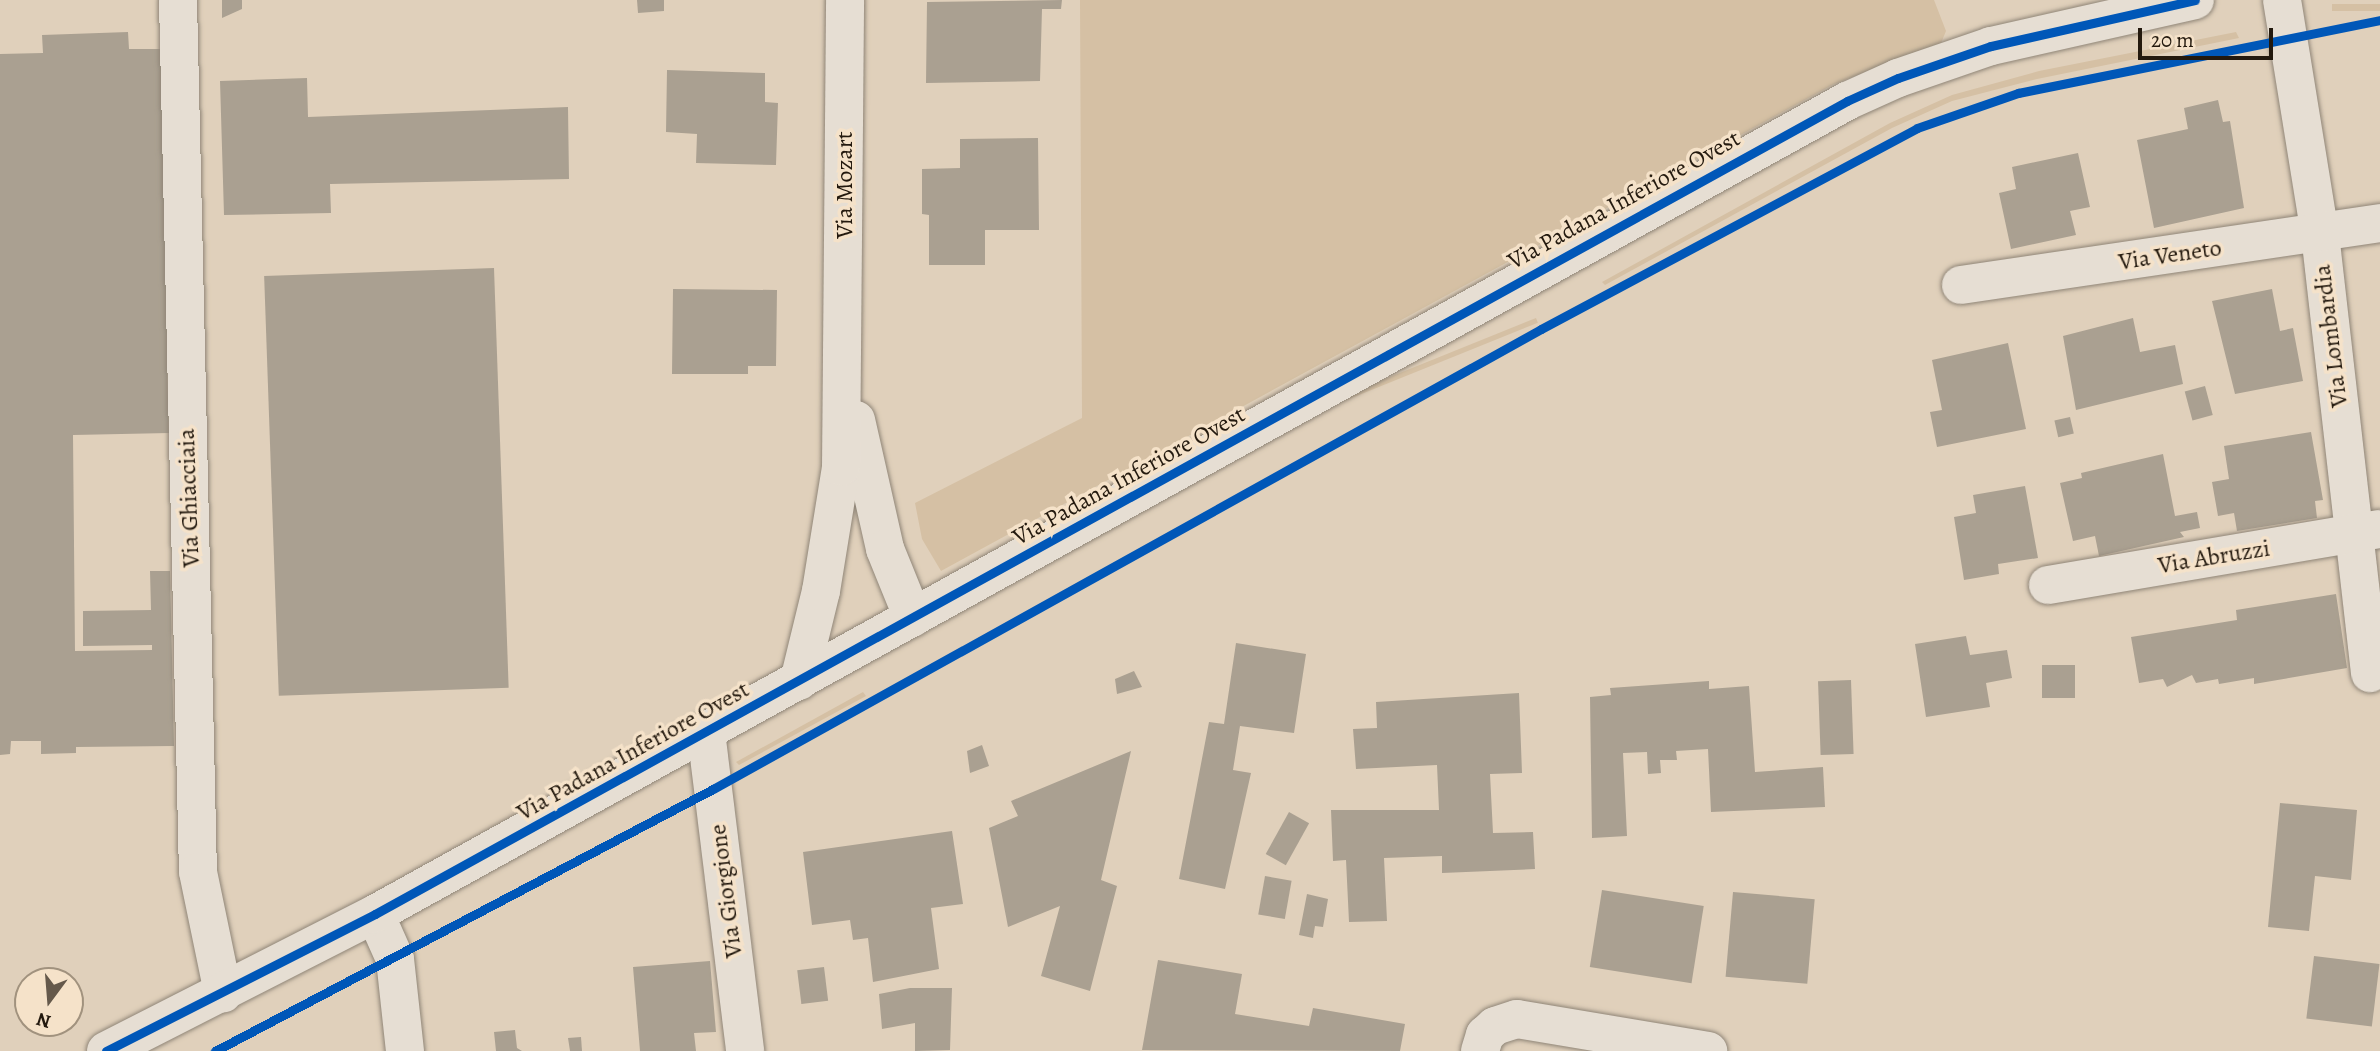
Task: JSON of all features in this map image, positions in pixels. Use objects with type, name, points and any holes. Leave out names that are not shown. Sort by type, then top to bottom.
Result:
[{"type":"street","name":"Via Ghiacciaia","points":[[178,0],[198,872],[223,993]]},
{"type":"street","name":"Via Mozart","points":[[799,681],[835,515],[845,370],[845,0]]},
{"type":"street","name":"Via Padana Inferiore Ovest","points":[[106,1051],[375,914],[1847,101],[1898,78],[1991,46],[2195,0]]},
{"type":"street","name":"Via Lombardia","points":[[2282,0],[2367,531],[2370,673]]},
{"type":"street","name":"Via Veneto","points":[[1961,285],[2380,223]]},
{"type":"street","name":"Via Mozart","points":[[845,370],[885,549],[913,618]]},
{"type":"street","name":"Via Abruzzi","points":[[2048,585],[2367,531]]},
{"type":"street","name":"Via Giorgione","points":[[706,732],[745,1051]]},
{"type":"street","points":[[375,914],[395,959],[405,1051]]},
{"type":"street","points":[[1488,1038],[1517,1019],[1708,1051]]},
{"type":"shaded area","points":[[1080,0],[1934,0],[1946,31],[1941,43],[1834,84],[941,571],[922,539],[915,503],[1082,418]]},
{"type":"shaded area","points":[[2332,4],[2380,4],[2380,11],[2332,11]]},
{"type":"shaded area","points":[[2236,32],[2239,38],[2037,79],[1952,101],[1892,128],[1605,285],[1602,282],[1890,123],[1952,95],[2039,71]]},
{"type":"shaded area","points":[[1536,318],[1538,323],[1346,400],[1344,396]]},
{"type":"shaded area","points":[[863,692],[866,696],[739,765],[736,762]]},
{"type":"building","points":[[222,0],[242,0],[242,9],[222,18]]},
{"type":"building","points":[[637,0],[664,0],[664,11],[638,13]]},
{"type":"building","points":[[1062,0],[1061,9],[1042,9],[1040,81],[926,83],[927,2]]},
{"type":"building","points":[[128,32],[129,49],[165,49],[172,365],[167,364],[169,433],[73,435],[75,651],[152,650],[152,645],[83,646],[83,611],[151,610],[150,571],[170,571],[174,746],[76,747],[76,753],[41,754],[41,741],[11,741],[10,754],[0,755],[0,54],[43,53],[42,35]]},
{"type":"building","points":[[667,70],[765,73],[765,102],[778,103],[776,165],[696,163],[697,134],[666,132]]},
{"type":"building","points":[[307,78],[308,117],[568,107],[569,179],[330,184],[331,213],[224,215],[220,81]]},
{"type":"building","points":[[2218,100],[2223,122],[2230,121],[2244,208],[2154,228],[2137,140],[2188,129],[2184,108]]},
{"type":"building","points":[[1038,138],[1039,230],[985,230],[985,265],[929,265],[929,215],[922,214],[922,169],[960,168],[960,139]]},
{"type":"building","points":[[2078,153],[2090,207],[2070,211],[2076,235],[2011,249],[1999,193],[2016,189],[2012,167]]},
{"type":"building","points":[[494,268],[509,688],[279,696],[264,276]]},
{"type":"building","points":[[673,289],[777,290],[776,366],[748,366],[748,374],[672,374]]},
{"type":"building","points":[[2272,289],[2280,331],[2293,328],[2303,381],[2235,394],[2212,301]]},
{"type":"building","points":[[2133,318],[2140,352],[2175,345],[2183,384],[2076,410],[2063,336]]},
{"type":"building","points":[[2008,343],[2026,429],[1937,447],[1930,412],[1942,410],[1932,360]]},
{"type":"building","points":[[2205,386],[2213,415],[2192,420],[2185,391]]},
{"type":"building","points":[[2070,417],[2074,434],[2058,437],[2054,421]]},
{"type":"building","points":[[2311,432],[2323,500],[2315,501],[2317,518],[2237,531],[2234,513],[2218,516],[2212,482],[2229,479],[2224,446]]},
{"type":"building","points":[[2163,454],[2175,516],[2197,512],[2200,528],[2180,532],[2184,537],[2099,556],[2095,536],[2073,541],[2060,483],[2082,478],[2081,473]]},
{"type":"building","points":[[2025,486],[2038,558],[1998,564],[1999,574],[1964,580],[1954,517],[1976,513],[1973,495]]},
{"type":"building","points":[[2336,594],[2347,668],[2254,684],[2254,678],[2219,684],[2218,679],[2196,683],[2192,675],[2167,687],[2163,679],[2139,683],[2131,637],[2237,620],[2236,610]]},
{"type":"building","points":[[1966,636],[1970,655],[2007,650],[2012,678],[1986,683],[1990,707],[1926,717],[1915,644]]},
{"type":"building","points":[[1236,643],[1306,654],[1294,733],[1240,726],[1233,770],[1251,773],[1225,889],[1179,879],[1209,722],[1224,724]]},
{"type":"building","points":[[2042,665],[2075,665],[2075,698],[2042,698]]},
{"type":"building","points":[[1134,671],[1142,687],[1117,694],[1115,679]]},
{"type":"building","points":[[1851,680],[1854,754],[1821,755],[1818,681]]},
{"type":"building","points":[[1709,681],[1709,689],[1749,686],[1755,772],[1823,767],[1825,807],[1711,812],[1708,749],[1676,751],[1677,760],[1660,760],[1661,773],[1648,774],[1647,752],[1623,753],[1627,836],[1592,838],[1590,697],[1611,695],[1610,688]]},
{"type":"building","points":[[1519,693],[1522,773],[1490,774],[1493,833],[1533,832],[1535,869],[1442,873],[1442,856],[1384,858],[1387,921],[1349,922],[1346,860],[1333,861],[1331,810],[1439,810],[1437,765],[1356,769],[1353,729],[1377,728],[1376,702]]},
{"type":"building","points":[[982,745],[989,766],[970,773],[967,751]]},
{"type":"building","points":[[1131,751],[1101,880],[1117,886],[1090,991],[1041,976],[1060,906],[1008,927],[989,828],[1018,816],[1011,801]]},
{"type":"building","points":[[2280,803],[2357,810],[2351,880],[2315,876],[2309,931],[2268,927]]},
{"type":"building","points":[[1289,812],[1309,823],[1286,865],[1266,854]]},
{"type":"building","points":[[952,831],[963,904],[931,908],[939,969],[873,982],[868,938],[853,940],[850,920],[812,925],[803,852]]},
{"type":"building","points":[[1265,876],[1292,881],[1285,919],[1258,914]]},
{"type":"building","points":[[1602,890],[1704,906],[1692,983],[1590,967]]},
{"type":"building","points":[[1733,892],[1815,899],[1807,984],[1726,977]]},
{"type":"building","points":[[1307,894],[1328,899],[1323,927],[1315,926],[1313,938],[1299,935]]},
{"type":"building","points":[[2314,956],[2380,964],[2372,1027],[2306,1019]]},
{"type":"building","points":[[1158,960],[1242,974],[1235,1014],[1309,1026],[1313,1008],[1405,1024],[1400,1051],[1142,1050]]},
{"type":"building","points":[[710,961],[716,1032],[694,1033],[696,1051],[640,1051],[633,967]]},
{"type":"building","points":[[824,967],[828,1001],[801,1004],[797,970]]},
{"type":"building","points":[[910,988],[952,988],[950,1050],[915,1051],[915,1023],[882,1029],[879,994]]},
{"type":"building","points":[[515,1030],[517,1048],[522,1051],[496,1051],[494,1032]]},
{"type":"building","points":[[581,1037],[582,1051],[570,1051],[568,1038]]},
{"type":"cycle path","points":[[106,1051],[375,914],[1847,101],[1898,78],[1991,46],[2195,0]]},
{"type":"cycle path","points":[[215,1051],[713,789],[1541,329],[1917,128],[2018,93],[2380,20]]}]
